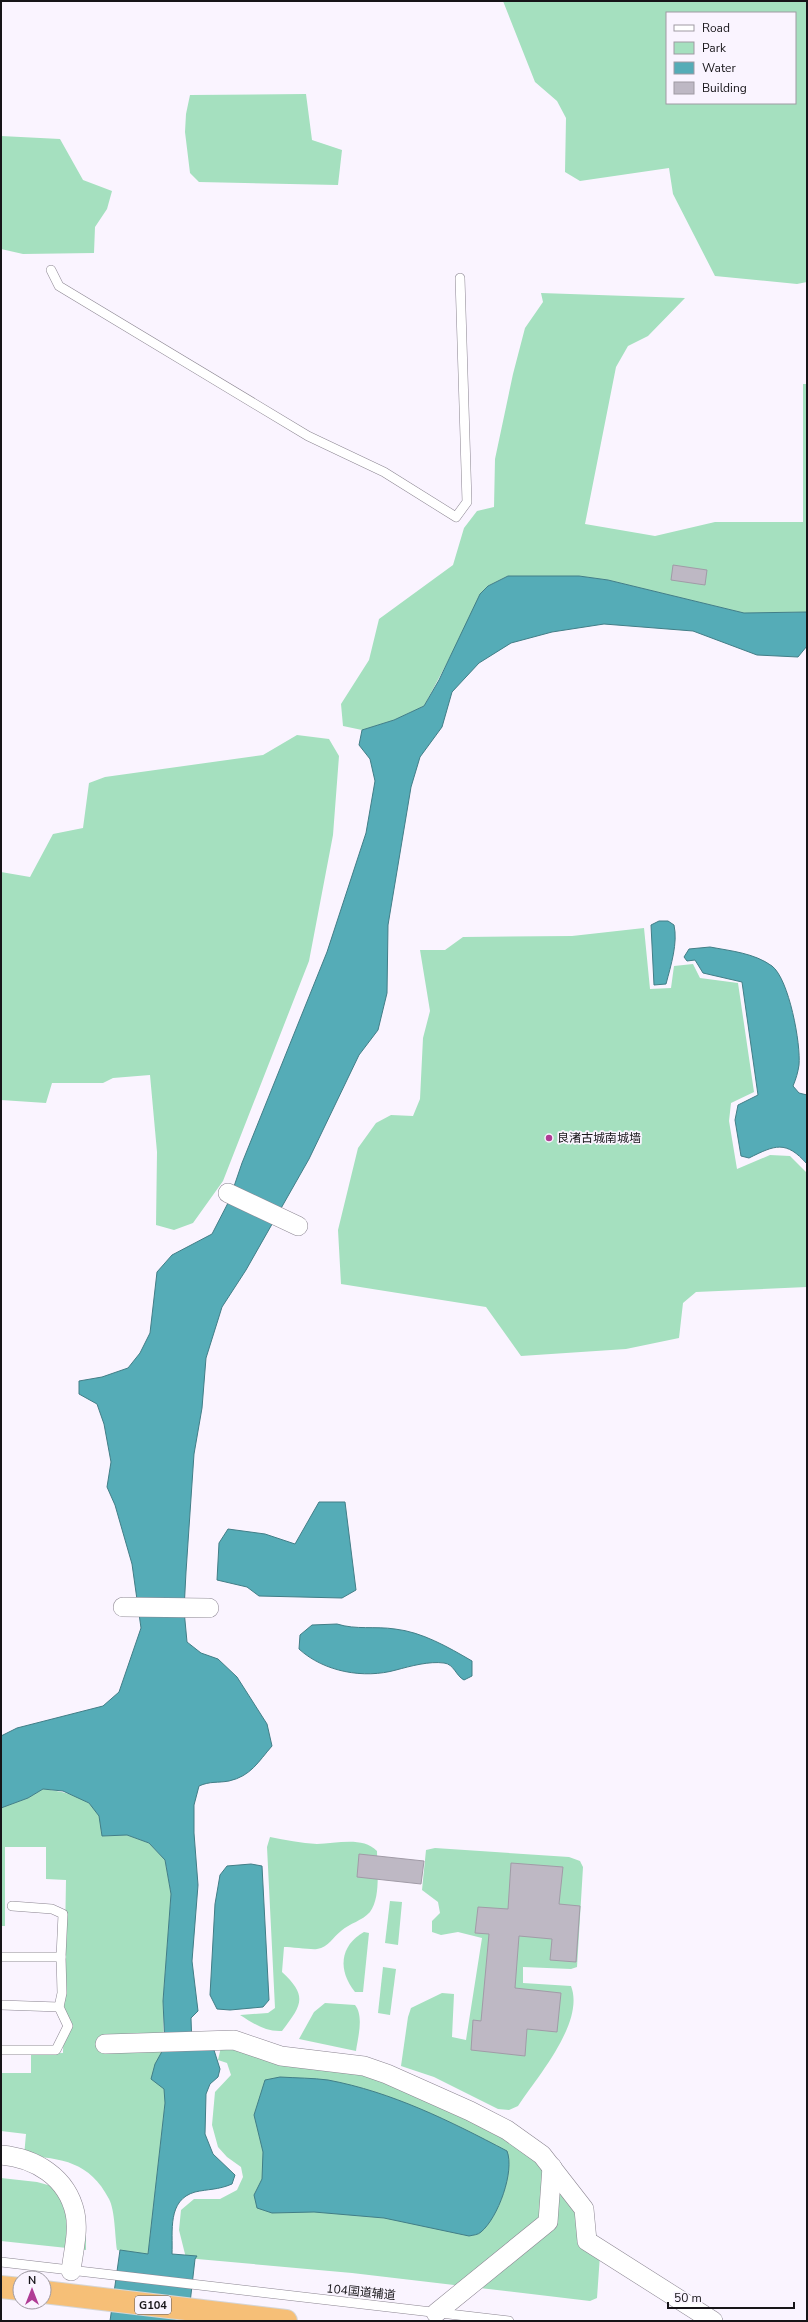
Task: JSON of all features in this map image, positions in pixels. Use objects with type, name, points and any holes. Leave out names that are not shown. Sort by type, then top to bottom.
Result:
[{"type":"highway","points":[[1,2287],[12,2288]]},
{"type":"highway","name":"G104","points":[[52,2293],[286,2321]]},
{"type":"street","points":[[228,1193],[298,1226]]},
{"type":"street","points":[[123,1607],[209,1608]]},
{"type":"street","points":[[105,2044],[234,2040],[281,2056],[364,2066],[387,2074],[470,2111],[507,2130],[542,2155],[584,2209],[587,2241],[713,2321]]},
{"type":"street","points":[[1,2154],[13,2156],[44,2168],[58,2180],[70,2200],[75,2213],[76,2229],[71,2271]]},
{"type":"street","points":[[436,2313],[548,2222],[552,2167]]},
{"type":"lane","points":[[51,270],[59,286],[308,436],[384,472],[456,517],[467,502],[460,278]]},
{"type":"lane","points":[[1,2050],[56,2050],[68,2026],[59,2007],[62,1993],[61,1957],[63,1914],[52,1909],[12,1906]]},
{"type":"lane","points":[[1,1957],[61,1957]]},
{"type":"lane","points":[[1,2005],[59,2007]]},
{"type":"lane","name":"104国道辅道","points":[[1,2262],[111,2276],[509,2321]]},
{"type":"green space","points":[[503,1],[807,1],[807,282],[797,284],[715,276],[673,194],[669,168],[580,181],[565,172],[566,118],[557,101],[535,82]]},
{"type":"green space","points":[[306,94],[312,140],[342,150],[338,185],[199,182],[190,173],[185,132],[186,114],[190,95]]},
{"type":"green space","points":[[1,136],[60,139],[83,180],[112,191],[107,209],[95,227],[94,253],[23,254],[1,249]]},
{"type":"green space","points":[[541,293],[685,298],[648,336],[628,346],[616,367],[585,524],[655,536],[715,522],[803,522],[803,384],[807,384],[807,612],[744,613],[608,580],[579,576],[508,576],[488,586],[424,706],[394,720],[362,730],[343,726],[341,704],[369,660],[379,619],[453,565],[464,528],[477,511],[494,507],[495,459],[513,374],[525,328],[543,302]]},
{"type":"green space","points":[[297,735],[329,739],[339,756],[333,835],[309,961],[223,1181],[193,1223],[174,1230],[156,1225],[157,1152],[150,1075],[113,1078],[103,1083],[52,1083],[46,1103],[1,1100],[1,872],[30,877],[53,834],[83,828],[89,783],[105,777],[263,755]]},
{"type":"green space","points":[[644,928],[650,989],[671,988],[674,966],[693,964],[700,978],[738,983],[754,1092],[731,1103],[729,1121],[737,1169],[770,1155],[790,1156],[807,1173],[807,1287],[696,1292],[683,1303],[679,1338],[626,1349],[521,1356],[486,1307],[341,1284],[338,1230],[358,1148],[376,1123],[391,1115],[413,1116],[420,1099],[423,1038],[430,1011],[420,950],[445,950],[463,937],[572,936]]},
{"type":"green space","points":[[43,1789],[67,1793],[91,1804],[100,1817],[102,1836],[127,1835],[149,1843],[165,1860],[171,1894],[163,2001],[165,2103],[148,2255],[117,2250],[114,2217],[111,2204],[93,2177],[74,2164],[51,2158],[24,2156],[26,2134],[1,2131],[1,2073],[31,2073],[31,2054],[63,2053],[66,1880],[46,1879],[46,1847],[5,1847],[5,1926],[1,1926],[1,1808],[28,1798]]},
{"type":"green space","points":[[270,1837],[317,1844],[356,1842],[371,1846],[377,1851],[377,1891],[376,1899],[370,1912],[338,1933],[328,1944],[321,1948],[284,1947],[282,1972],[296,1988],[299,1994],[299,2001],[298,2007],[282,2031],[265,2029],[240,2015],[268,2013],[275,2008],[267,1847]]},
{"type":"green space","points":[[435,1848],[569,1857],[580,1861],[583,1867],[577,1967],[571,1969],[523,1967],[523,1983],[571,1986],[574,2000],[571,2016],[566,2032],[547,2064],[518,2106],[509,2110],[498,2109],[434,2077],[401,2066],[408,2017],[411,2008],[442,1993],[454,1994],[452,2037],[466,2040],[482,1938],[458,1932],[441,1935],[432,1932],[432,1921],[440,1913],[438,1902],[422,1890],[426,1850]]},
{"type":"green space","points":[[390,1901],[402,1902],[398,1945],[385,1943]]},
{"type":"green space","points":[[364,1932],[369,1933],[363,1992],[355,1992],[349,1984],[346,1976],[344,1959],[350,1944]]},
{"type":"green space","points":[[383,1967],[396,1969],[390,2015],[378,2013]]},
{"type":"green space","points":[[325,2003],[355,2005],[358,2010],[360,2021],[356,2051],[299,2039],[314,2012]]},
{"type":"green space","points":[[221,2047],[365,2074],[520,2142],[595,2228],[600,2255],[597,2298],[590,2301],[352,2273],[186,2258],[179,2230],[181,2210],[194,2199],[220,2199],[237,2190],[243,2177],[241,2167],[227,2157],[218,2147],[212,2125],[215,2092],[231,2075],[227,2063],[218,2060]]},
{"type":"green space","points":[[1,2178],[37,2182],[59,2188],[81,2211],[86,2225],[86,2250],[1,2241]]},
{"type":"water","points":[[508,576],[579,576],[608,580],[744,613],[807,612],[807,646],[798,657],[757,655],[693,631],[604,624],[552,632],[511,643],[479,663],[452,692],[442,727],[420,757],[411,787],[388,925],[387,993],[378,1030],[359,1055],[309,1159],[246,1270],[222,1307],[206,1358],[202,1408],[194,1454],[186,1572],[184,1610],[187,1642],[201,1653],[218,1659],[237,1677],[267,1724],[272,1746],[254,1768],[243,1776],[229,1781],[203,1784],[199,1786],[194,1805],[194,1833],[198,1885],[192,1961],[198,2011],[191,2018],[192,2046],[213,2047],[220,2069],[218,2077],[210,2084],[206,2094],[205,2134],[213,2154],[235,2175],[232,2184],[195,2192],[186,2196],[180,2202],[173,2217],[172,2254],[197,2256],[195,2259],[188,2321],[110,2321],[120,2250],[148,2254],[165,2103],[164,2089],[151,2079],[155,2064],[165,2046],[163,2001],[171,1894],[165,1860],[149,1843],[127,1835],[102,1836],[99,1816],[89,1803],[63,1791],[43,1789],[28,1798],[1,1808],[1,1736],[17,1728],[103,1706],[119,1692],[141,1628],[132,1564],[115,1505],[107,1487],[111,1462],[104,1424],[97,1404],[79,1394],[79,1381],[102,1377],[128,1368],[140,1353],[150,1333],[157,1272],[172,1255],[212,1234],[229,1201],[242,1163],[327,952],[366,833],[375,781],[370,759],[359,745],[362,730],[394,720],[424,706],[439,680],[480,594],[488,586]]},
{"type":"water","points":[[659,921],[668,921],[674,925],[675,939],[666,984],[654,985],[651,925]]},
{"type":"water","points":[[710,947],[742,953],[758,958],[772,966],[784,984],[793,1012],[798,1042],[799,1065],[793,1086],[799,1093],[807,1095],[807,1164],[793,1151],[780,1147],[766,1150],[749,1158],[741,1156],[735,1120],[738,1105],[758,1095],[742,982],[703,973],[695,960],[687,961],[684,957],[689,949]]},
{"type":"water","points":[[319,1502],[345,1502],[356,1590],[342,1598],[259,1596],[247,1587],[217,1580],[219,1543],[228,1529],[265,1534],[295,1544]]},
{"type":"water","points":[[337,1624],[351,1627],[395,1629],[415,1633],[472,1661],[472,1676],[464,1680],[453,1668],[444,1663],[420,1664],[384,1673],[371,1674],[345,1672],[320,1663],[299,1649],[300,1635],[312,1625]]},
{"type":"water","points":[[251,1864],[262,1866],[269,2000],[263,2007],[230,2010],[217,2009],[210,1995],[215,1904],[220,1875],[227,1866]]},
{"type":"water","points":[[280,2077],[328,2080],[375,2092],[420,2109],[507,2151],[509,2170],[507,2182],[499,2205],[487,2225],[480,2233],[469,2236],[384,2218],[314,2212],[272,2213],[257,2208],[254,2195],[262,2179],[263,2152],[254,2115],[265,2080]]},
{"type":"building","points":[[673,565],[707,570],[705,585],[671,580]]},
{"type":"building","points":[[359,1854],[424,1861],[421,1884],[357,1877]]},
{"type":"building","points":[[511,1863],[563,1867],[559,1904],[580,1906],[576,1962],[550,1960],[552,1939],[519,1936],[515,1988],[561,1993],[557,2032],[527,2029],[525,2056],[471,2050],[473,2020],[481,2021],[489,1934],[475,1933],[478,1907],[508,1909]]},
{"type":"place","name":"良渚古城南城墙","points":[[549,1138]]}]
